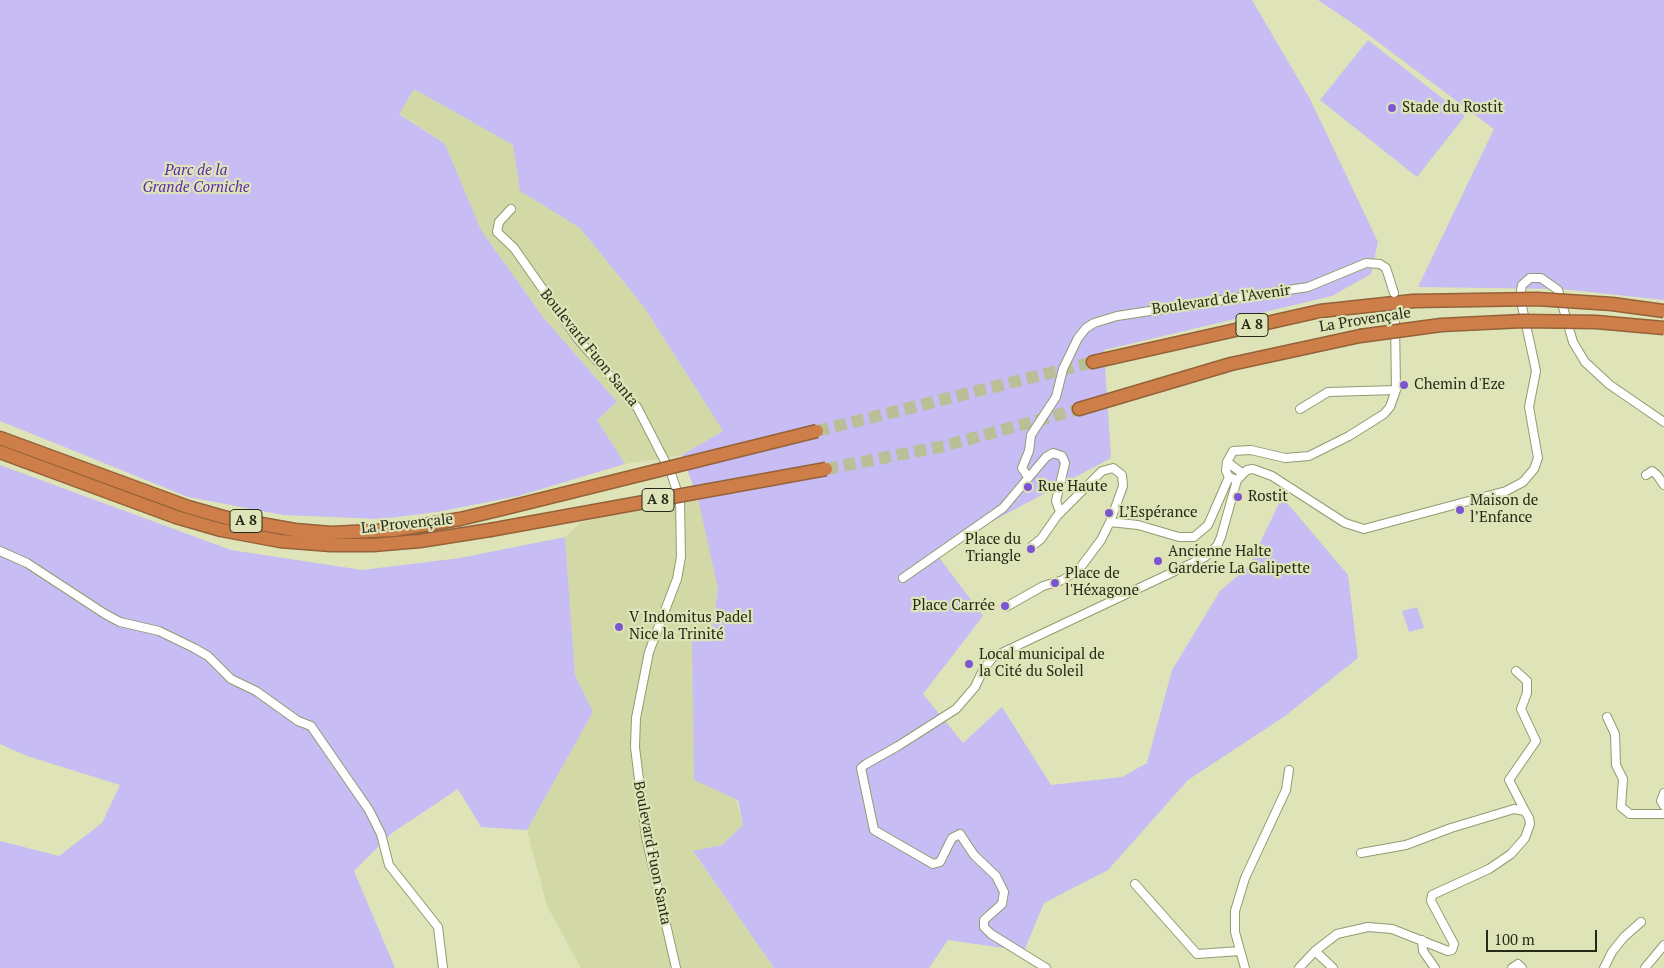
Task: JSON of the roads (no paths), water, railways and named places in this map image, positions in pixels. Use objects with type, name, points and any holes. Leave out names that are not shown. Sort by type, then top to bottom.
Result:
[{"type":"highway","name":"La Provençale","points":[[1094,362],[1312,313],[1413,302],[1537,299],[1612,304],[1664,311]]},
{"type":"highway","name":"La Provençale","points":[[1079,409],[1231,364],[1360,336],[1441,325],[1522,321],[1596,322],[1664,328]]},
{"type":"highway","name":"La Provençale","points":[[0,438],[188,507],[236,519],[295,530],[331,532],[394,530],[452,521],[816,431]]},
{"type":"highway","name":"La Provençale","points":[[0,452],[176,517],[221,530],[280,541],[332,546],[420,542],[826,469]]},
{"type":"street","name":"Boulevard Fuon Santa","points":[[511,209],[499,222],[497,232],[514,248],[577,338],[637,406],[671,473],[680,500],[681,557],[677,579],[649,652],[636,718],[635,748],[646,837],[676,968]]},
{"type":"street","name":"Boulevard de l'Avenir","points":[[1028,477],[1022,468],[1029,451],[1031,435],[1056,397],[1064,369],[1078,338],[1086,328],[1094,323],[1117,316],[1308,288],[1366,263],[1380,264],[1386,268],[1394,293]]},
{"type":"street","points":[[1110,522],[1138,525],[1179,537],[1194,537],[1208,525],[1233,479],[1242,473],[1253,470],[1272,476],[1345,523],[1364,529],[1516,487],[1530,476],[1538,458],[1529,407],[1536,371],[1520,297],[1520,290],[1525,281],[1536,277],[1546,280],[1558,290],[1574,342],[1586,362],[1610,385],[1664,422]]},
{"type":"street","points":[[1233,479],[1226,471],[1226,462],[1230,454],[1237,450],[1251,450],[1285,458],[1315,454],[1384,414],[1390,407],[1396,390],[1395,321]]},
{"type":"street","points":[[1300,409],[1328,392],[1396,390]]},
{"type":"street","points":[[903,578],[1002,508],[1050,454],[1062,456],[1065,459],[1065,468],[1056,501],[1060,512]]},
{"type":"street","points":[[1226,462],[1242,473]]},
{"type":"street","points":[[1006,607],[1043,586],[1063,580],[1080,568],[1101,540],[1110,522],[1124,480],[1118,471],[1113,468],[1102,471],[1060,512],[1041,539],[1032,546]]},
{"type":"street","points":[[1646,475],[1652,471],[1658,475],[1664,485]]},
{"type":"street","points":[[1046,968],[991,934],[984,927],[984,920],[1002,904],[1004,892],[996,876],[974,855],[960,834],[953,835],[940,862],[933,864],[876,832],[872,827],[861,768],[956,709],[975,687],[983,670],[993,657],[1205,557],[1217,546],[1224,530],[1233,479]]},
{"type":"street","points":[[0,551],[28,563],[104,614],[134,625],[159,631],[194,648],[208,656],[231,679],[256,691],[287,714],[315,729],[318,739],[369,810],[381,834],[389,865],[435,923],[440,936],[443,968]]},
{"type":"street","points":[[1299,968],[1315,951],[1337,934],[1368,927],[1392,929],[1448,951],[1452,950],[1454,944],[1430,901],[1432,895],[1489,869],[1511,854],[1525,838],[1530,824],[1509,780],[1536,741],[1522,709],[1527,693],[1528,680],[1516,670]]},
{"type":"street","points":[[1607,717],[1615,734],[1616,765],[1624,783],[1620,796],[1621,807],[1630,814],[1664,814]]},
{"type":"street","points":[[1252,968],[1245,965],[1240,951],[1234,917],[1245,878],[1286,790],[1289,770]]},
{"type":"street","points":[[1664,793],[1661,801],[1664,806]]},
{"type":"street","points":[[1361,853],[1406,846],[1451,828],[1514,809],[1525,811]]},
{"type":"street","points":[[1135,884],[1197,954],[1240,951]]},
{"type":"street","points":[[1604,968],[1612,952],[1624,937],[1641,922]]},
{"type":"street","points":[[1422,940],[1423,951],[1435,968]]},
{"type":"street","points":[[1646,968],[1664,945]]},
{"type":"street","points":[[1315,951],[1333,968]]},
{"type":"street","points":[[1512,968],[1518,964],[1522,968]]},
{"type":"tunnel","points":[[1395,300],[1395,321]]},
{"type":"tunnel","points":[[817,431],[1093,362]]},
{"type":"tunnel","points":[[826,469],[944,446],[1079,409]]},
{"type":"place","name":"Stade du Rostit","points":[[1392,108]]},
{"type":"place","name":"Chemin d'Eze","points":[[1404,385]]},
{"type":"place","name":"Rue Haute","points":[[1028,487]]},
{"type":"place","name":"Rostit","points":[[1238,497]]},
{"type":"place","name":"Maison de l’Enfance","points":[[1460,510]]},
{"type":"place","name":"L’Espérance","points":[[1109,513]]},
{"type":"place","name":"Place du Triangle","points":[[1031,549]]},
{"type":"place","name":"Ancienne Halte Garderie La Galipette","points":[[1158,561]]},
{"type":"place","name":"Place de l'Héxagone","points":[[1055,583]]},
{"type":"place","name":"Place Carrée","points":[[1005,606]]},
{"type":"place","name":"V Indomitus Padel Nice la Trinité","points":[[619,627]]},
{"type":"place","name":"Local municipal de la Cité du Soleil","points":[[969,664]]},
{"type":"park label","name":"Parc de la Grande Corniche","points":[[196,180]]}]
